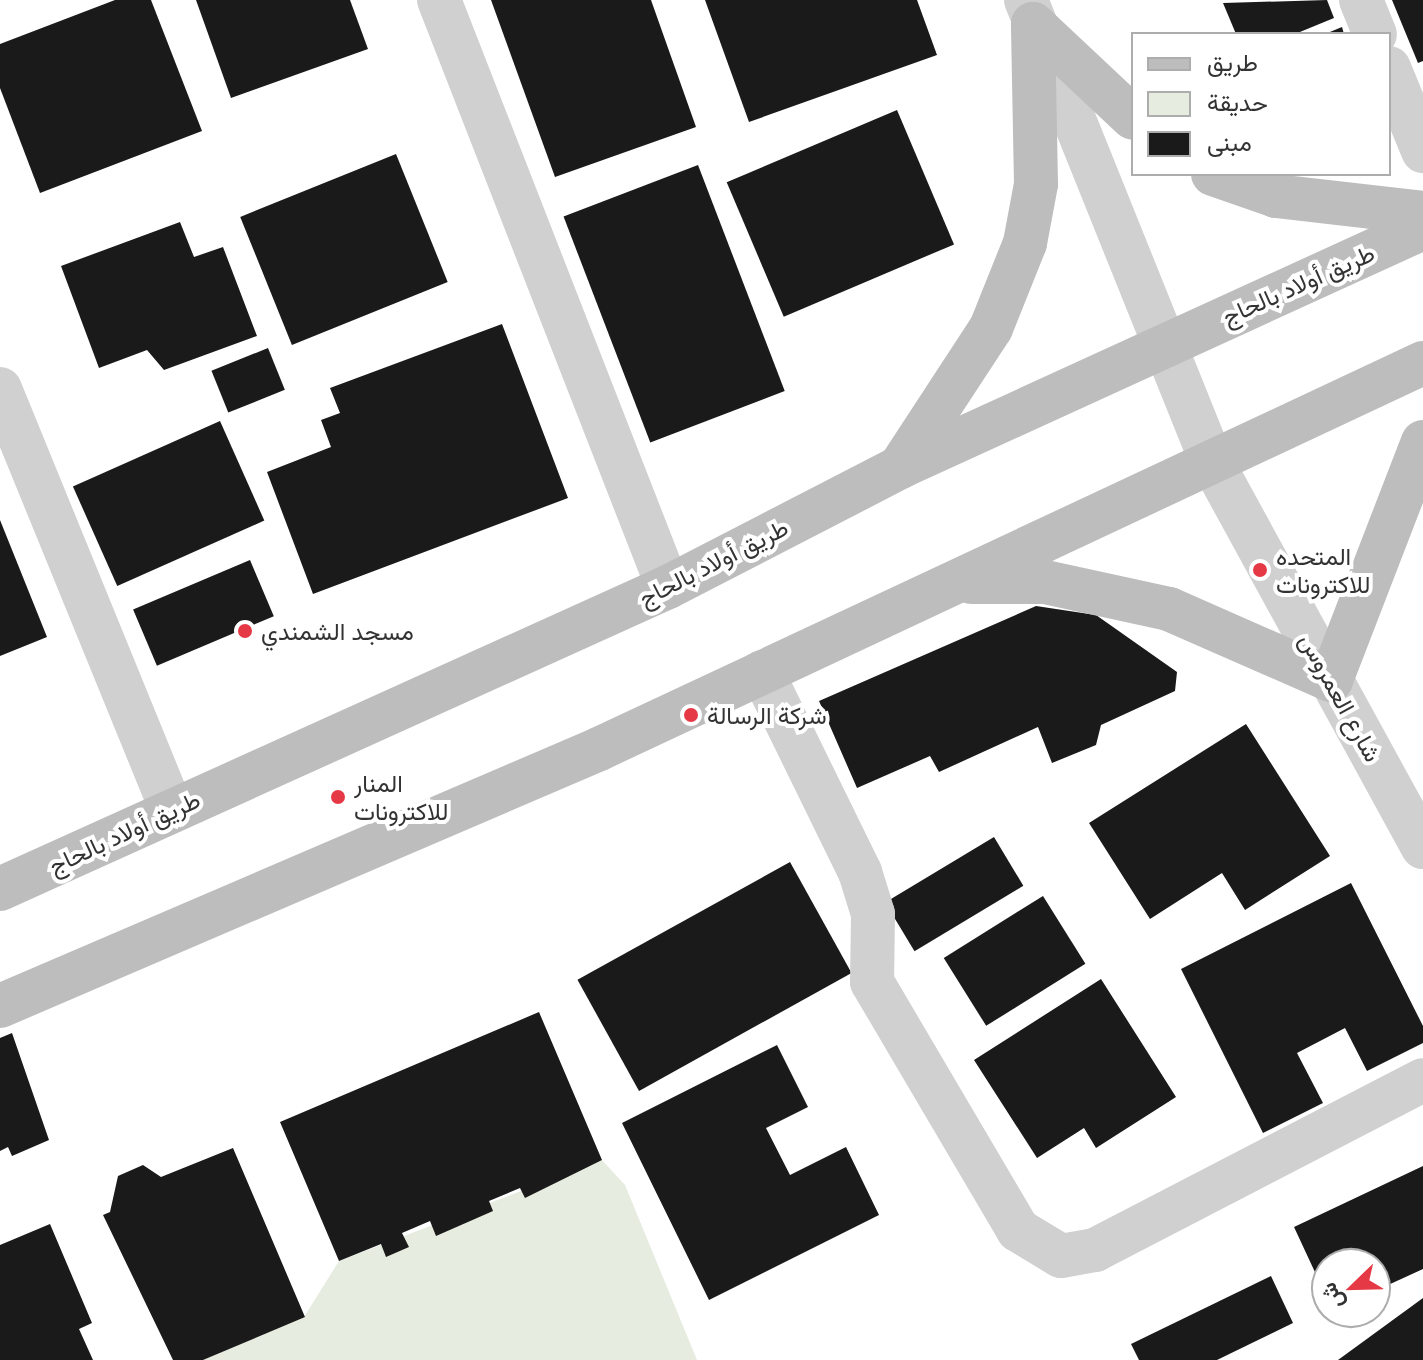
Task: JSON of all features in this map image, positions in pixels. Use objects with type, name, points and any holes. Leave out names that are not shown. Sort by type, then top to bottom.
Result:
[{"type":"main road","points":[[1030,12],[1131,116]]},
{"type":"main road","points":[[900,467],[991,328],[1025,243],[1036,184],[1030,12]]},
{"type":"main road","points":[[1219,176],[1276,196],[1423,213]]},
{"type":"main road","name":"طريق أولاد بالحاج","points":[[0,889],[171,809],[668,587],[900,467],[1164,343],[1423,228]]},
{"type":"main road","points":[[0,1006],[762,672],[1423,363]]},
{"type":"main road","points":[[957,582],[1045,582],[1108,593],[1224,628],[1331,680],[1423,442]]},
{"type":"street","points":[[439,0],[668,587]]},
{"type":"street","points":[[1361,0],[1374,32]]},
{"type":"street","name":"شارع العمروس","points":[[1030,12],[1212,462],[1423,847]]},
{"type":"street","points":[[1391,73],[1423,151]]},
{"type":"street","points":[[0,389],[171,809]]},
{"type":"street","points":[[762,672],[860,872],[873,914],[872,982],[1018,1230],[1061,1256],[1095,1250],[1423,1080]]},
{"type":"green space","points":[[602,1160],[625,1185],[697,1360],[203,1360],[304,1317],[339,1261]]},
{"type":"building","points":[[115,0],[151,0],[202,131],[40,193],[0,88],[0,44]]},
{"type":"building","points":[[196,0],[350,0],[368,49],[231,98]]},
{"type":"building","points":[[491,0],[651,0],[696,127],[555,177]]},
{"type":"building","points":[[705,0],[917,0],[937,55],[749,122]]},
{"type":"building","points":[[1327,0],[1334,18],[1300,32],[1235,32],[1223,3]]},
{"type":"building","points":[[1392,0],[1423,0],[1423,61],[1418,63]]},
{"type":"building","points":[[897,110],[954,244],[784,317],[727,182]]},
{"type":"building","points":[[396,154],[448,282],[292,345],[240,217]]},
{"type":"building","points":[[698,165],[785,391],[650,443],[564,217]]},
{"type":"building","points":[[180,222],[194,257],[223,247],[257,336],[164,370],[147,350],[99,368],[61,266]]},
{"type":"building","points":[[502,324],[568,498],[313,594],[267,472],[331,447],[321,420],[340,413],[330,388]]},
{"type":"building","points":[[268,348],[285,390],[228,413],[211,371]]},
{"type":"building","points":[[220,421],[264,521],[117,586],[73,486]]},
{"type":"building","points":[[0,520],[47,637],[0,656]]},
{"type":"building","points":[[250,560],[274,616],[157,666],[133,610]]},
{"type":"building","points":[[1036,606],[1096,615],[1177,672],[1175,691],[1101,725],[1096,745],[1052,763],[1038,727],[939,772],[930,756],[857,788],[819,701]]},
{"type":"building","points":[[1246,724],[1330,856],[1245,910],[1222,873],[1150,919],[1089,823]]},
{"type":"building","points":[[994,837],[1023,886],[914,951],[885,902]]},
{"type":"building","points":[[790,862],[852,973],[639,1091],[577,980]]},
{"type":"building","points":[[1351,883],[1423,1026],[1423,1043],[1367,1071],[1345,1028],[1297,1053],[1323,1103],[1263,1133],[1181,969]]},
{"type":"building","points":[[1043,896],[1085,964],[986,1026],[944,958]]},
{"type":"building","points":[[1101,979],[1176,1097],[1096,1148],[1084,1128],[1037,1158],[974,1060]]},
{"type":"building","points":[[539,1012],[602,1160],[525,1198],[520,1188],[489,1201],[493,1211],[436,1236],[430,1221],[402,1233],[409,1247],[386,1257],[381,1244],[339,1261],[280,1122]]},
{"type":"building","points":[[12,1033],[49,1140],[12,1156],[8,1147],[0,1151],[0,1038]]},
{"type":"building","points":[[777,1045],[808,1107],[766,1128],[790,1175],[846,1147],[879,1215],[709,1300],[622,1123]]},
{"type":"building","points":[[233,1148],[305,1317],[203,1360],[173,1360],[103,1215],[110,1212],[118,1176],[143,1165],[161,1177]]},
{"type":"building","points":[[1423,1166],[1423,1269],[1391,1284],[1391,1248],[1311,1248],[1311,1264],[1294,1227]]},
{"type":"building","points":[[50,1224],[92,1323],[79,1329],[93,1360],[0,1360],[0,1245]]},
{"type":"building","points":[[1271,1276],[1293,1323],[1217,1360],[1139,1360],[1131,1344]]},
{"type":"building","points":[[1423,1298],[1423,1360],[1338,1360],[1382,1328],[1391,1328],[1391,1321]]},
{"type":"place","name":"المتحده للاكترونات","points":[[1260,570]]},
{"type":"place","name":"مسجد الشمندي","points":[[245,631]]},
{"type":"place","name":"شركة الرسالة","points":[[691,715]]},
{"type":"place","name":"المنار للاكترونات","points":[[338,797]]}]
